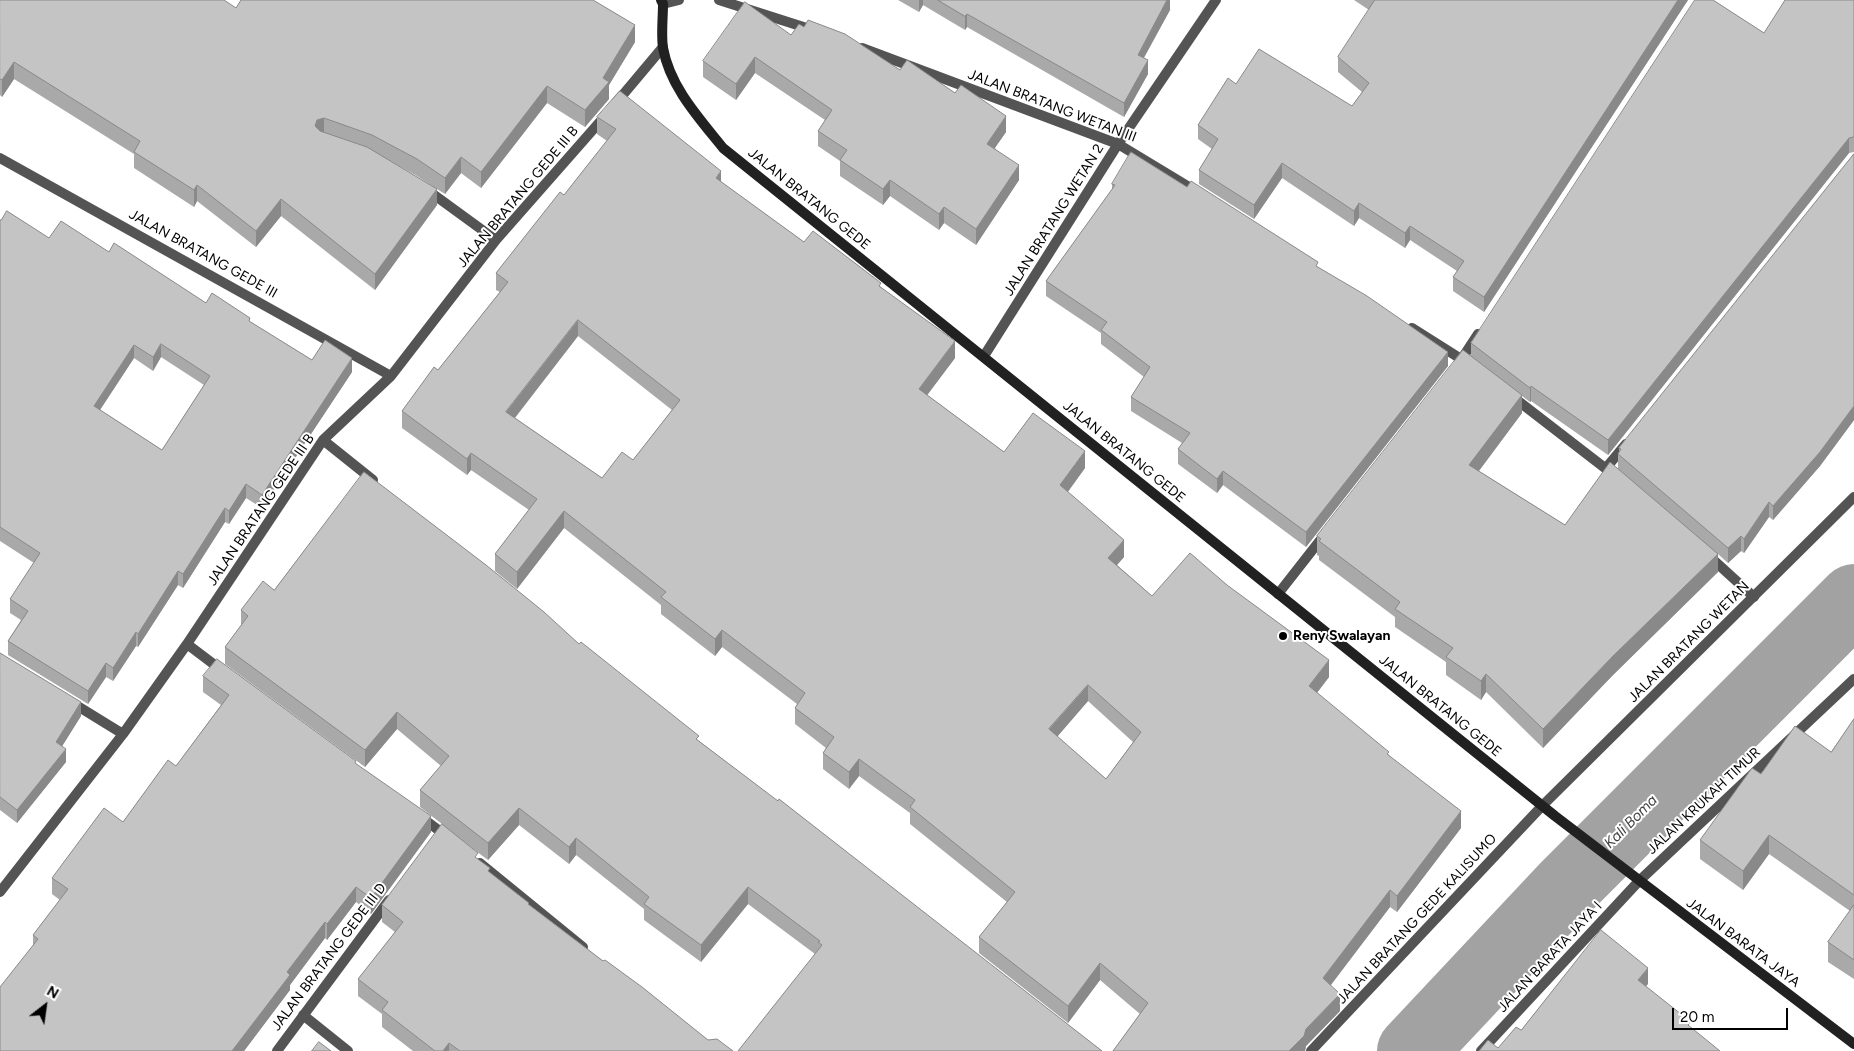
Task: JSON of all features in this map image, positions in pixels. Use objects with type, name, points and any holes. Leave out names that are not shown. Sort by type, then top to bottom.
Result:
[{"type":"main road","name":"JALAN BRATANG GEDE","points":[[662,2],[663,47],[672,77],[723,148],[1554,816],[1639,881]]},
{"type":"main road","name":"JALAN BARATA JAYA","points":[[1639,881],[1854,1044]]},
{"type":"street","points":[[662,2],[678,0]]},
{"type":"street","points":[[719,0],[823,34]]},
{"type":"street","name":"JALAN BRATANG WETAN 2","points":[[984,356],[1118,144],[1216,0]]},
{"type":"street","name":"JALAN BRATANG WETAN III","points":[[851,44],[1118,144],[1206,197]]},
{"type":"street","name":"JALAN BRATANG GEDE III B","points":[[0,892],[123,734],[187,644],[323,440],[391,376],[496,240],[663,47]]},
{"type":"street","name":"JALAN BRATANG GEDE III","points":[[0,158],[391,376]]},
{"type":"street","points":[[420,184],[496,240]]},
{"type":"street","points":[[1404,322],[1477,370]]},
{"type":"street","points":[[1450,375],[1484,326]]},
{"type":"street","points":[[1508,394],[1621,481]]},
{"type":"street","points":[[1606,468],[1632,436]]},
{"type":"street","points":[[323,440],[384,489]]},
{"type":"street","name":"JALAN BRATANG WETAN","points":[[1542,806],[1854,497]]},
{"type":"street","points":[[1278,594],[1333,524]]},
{"type":"street","points":[[1702,549],[1754,597]]},
{"type":"street","points":[[187,644],[231,677]]},
{"type":"street","name":"JALAN KRUKAH TIMUR","points":[[1639,881],[1854,679]]},
{"type":"street","points":[[58,694],[123,734]]},
{"type":"street","name":"JALAN BRATANG GEDE KALISUMO","points":[[1311,1051],[1542,806]]},
{"type":"street","points":[[408,808],[438,835],[456,844]]},
{"type":"street","points":[[472,856],[588,950]]},
{"type":"street","name":"JALAN BARATA JAYA I","points":[[1480,1051],[1639,881]]},
{"type":"street","name":"JALAN BRATANG GEDE III D","points":[[276,1051],[393,895]]},
{"type":"street","points":[[303,1015],[348,1051]]},
{"type":"building","points":[[0,0],[224,0],[236,8],[241,0],[593,0],[635,25],[603,78],[609,82],[585,110],[547,86],[481,172],[461,157],[445,178],[417,159],[372,135],[324,118],[317,120],[315,126],[320,131],[367,147],[437,189],[375,274],[281,199],[256,231],[197,185],[194,190],[134,152],[140,141],[14,62],[2,80],[0,79]]},
{"type":"building","points":[[938,0],[1167,0],[1138,55],[1148,60],[1124,103],[967,14],[965,16]]},
{"type":"building","points":[[1375,0],[1678,0],[1484,297],[1453,277],[1464,261],[1410,226],[1405,233],[1359,203],[1354,211],[1282,163],[1254,205],[1199,170],[1218,139],[1198,125],[1228,78],[1236,84],[1259,49],[1352,106],[1369,83],[1338,57]]},
{"type":"building","points":[[1695,0],[1713,0],[1764,33],[1785,0],[1854,0],[1854,137],[1849,138],[1608,440],[1531,386],[1530,388],[1471,343]]},
{"type":"building","points":[[745,2],[791,35],[799,24],[804,27],[808,20],[845,34],[900,70],[907,60],[955,93],[961,85],[1006,116],[987,144],[1019,165],[976,229],[944,207],[939,214],[890,180],[883,189],[840,160],[847,150],[818,131],[832,110],[755,57],[736,84],[703,61]]},
{"type":"building","points":[[620,91],[721,171],[716,178],[804,242],[813,231],[881,283],[879,286],[955,341],[919,389],[1004,452],[1033,413],[1085,451],[1060,485],[1124,540],[1108,558],[1152,596],[1190,553],[1227,585],[1329,660],[1309,686],[1389,752],[1387,754],[1461,811],[1397,896],[1390,890],[1323,978],[1340,994],[1306,1029],[1304,1036],[1289,1051],[1113,1051],[1148,1003],[1100,963],[1068,1006],[979,937],[1015,892],[910,807],[915,800],[859,759],[849,772],[823,753],[834,737],[795,708],[805,693],[722,630],[715,639],[661,597],[666,592],[564,511],[517,572],[495,554],[537,499],[471,453],[467,459],[402,411],[434,367],[438,370],[508,282],[496,273],[560,192],[564,195],[616,129],[597,117]],"holes":[[[578,320],[680,400],[633,460],[622,452],[602,478],[506,412]],[[1088,685],[1141,732],[1106,779],[1049,729]]]},
{"type":"building","points":[[1131,152],[1187,187],[1191,181],[1318,262],[1316,266],[1367,296],[1448,352],[1306,532],[1223,471],[1217,479],[1178,449],[1190,433],[1131,397],[1150,367],[1101,330],[1107,322],[1046,281],[1115,185],[1112,184]]},
{"type":"building","points":[[1854,154],[1854,406],[1820,452],[1773,506],[1769,502],[1744,539],[1741,536],[1728,548],[1618,454],[1621,449],[1619,448]]},
{"type":"building","points":[[7,211],[49,238],[61,221],[109,252],[114,243],[206,303],[212,293],[250,318],[249,321],[312,360],[325,340],[352,358],[262,495],[246,484],[229,511],[225,508],[183,574],[178,571],[138,634],[136,632],[113,668],[106,663],[88,691],[8,641],[28,611],[10,599],[40,553],[0,527],[1,220]],"holes":[[[161,344],[210,376],[162,450],[94,406],[134,345],[153,357]]]},
{"type":"building","points":[[1463,350],[1522,395],[1469,465],[1565,525],[1610,462],[1718,554],[1613,656],[1543,729],[1486,674],[1481,681],[1446,657],[1453,648],[1395,609],[1400,602],[1319,541],[1321,539],[1317,536]]},
{"type":"building","points":[[364,472],[486,565],[544,612],[579,644],[581,642],[699,736],[696,739],[778,801],[779,799],[1102,1051],[738,1051],[822,945],[818,942],[820,941],[748,887],[701,945],[644,904],[649,897],[576,838],[569,847],[519,808],[488,843],[420,790],[449,756],[397,712],[365,750],[225,647],[248,616],[241,610],[263,581],[274,590]]},
{"type":"building","points":[[0,653],[81,702],[56,742],[66,749],[17,810],[0,797]]},
{"type":"building","points":[[217,659],[356,761],[355,763],[431,816],[371,898],[356,887],[327,924],[325,922],[287,972],[290,975],[232,1051],[0,1051],[0,987],[38,939],[33,935],[68,889],[52,878],[104,808],[123,822],[168,760],[176,766],[229,695],[203,676]]},
{"type":"building","points":[[1854,719],[1854,895],[1769,835],[1743,871],[1700,840],[1752,768],[1761,774],[1795,726],[1831,752]]},
{"type":"building","points":[[442,824],[478,853],[475,857],[490,868],[488,871],[528,904],[603,961],[605,960],[642,987],[708,1040],[717,1039],[733,1051],[460,1051],[449,1043],[443,1051],[435,1051],[382,1010],[388,1002],[358,979],[403,922],[382,905]]},
{"type":"building","points":[[1854,905],[1854,960],[1828,942]]},
{"type":"building","points":[[1601,930],[1648,968],[1638,980],[1691,1022],[1688,1025],[1720,1051],[1479,1051],[1488,1040],[1498,1048],[1516,1027],[1521,1030]]},
{"type":"building","points":[[319,1042],[331,1051],[312,1051]]},
{"type":"waterway","name":"Kali Boma","points":[[1412,1051],[1566,887],[1854,599]]},
{"type":"place","name":"Reny Swalayan","points":[[1283,636]]}]
